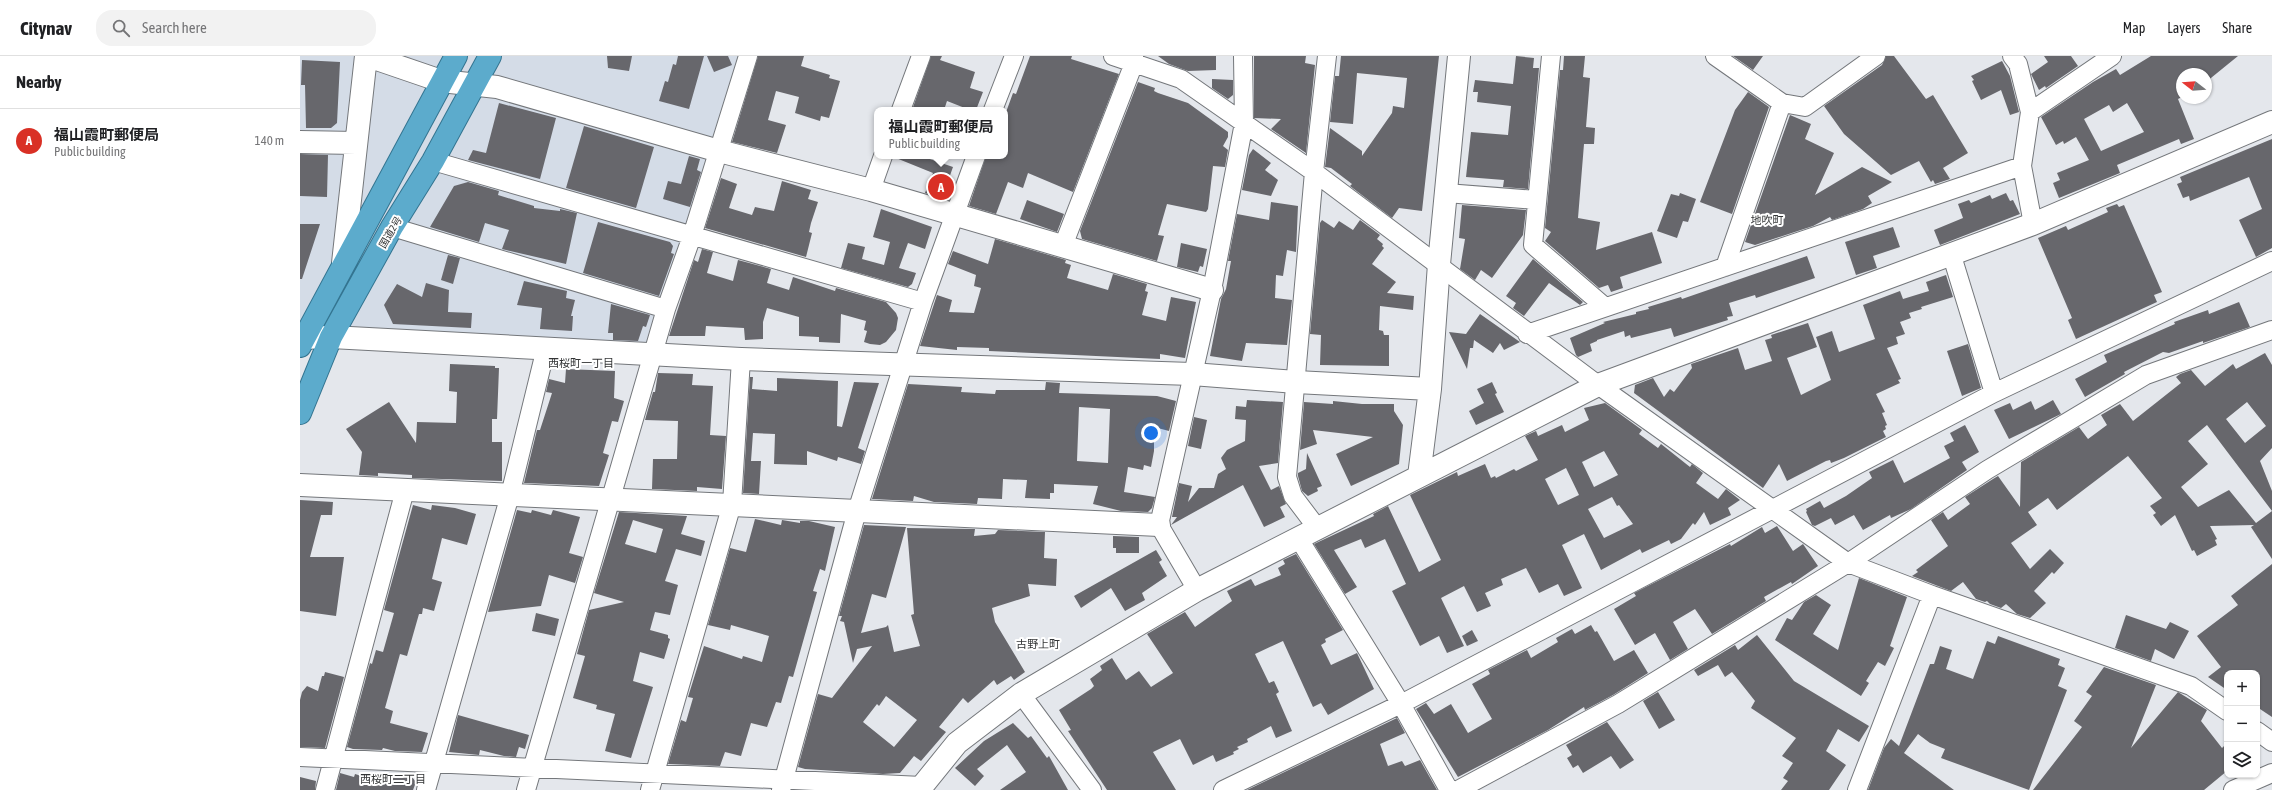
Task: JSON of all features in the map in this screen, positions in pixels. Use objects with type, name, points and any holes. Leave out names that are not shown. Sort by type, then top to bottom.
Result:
[{"type":"highway","points":[[301,341],[441,81],[456,56]]},
{"type":"highway","name":"国道2号","points":[[300,413],[331,337],[392,227],[433,161],[490,56]]},
{"type":"street","points":[[343,263],[367,56],[441,81],[496,87],[719,151],[871,190],[1212,290]]},
{"type":"street","points":[[526,790],[666,309],[692,236],[748,56]]},
{"type":"street","points":[[902,107],[921,56]]},
{"type":"street","points":[[994,107],[1014,56]]},
{"type":"street","points":[[1113,56],[1134,59],[1181,79],[1314,172],[1439,264],[1527,334],[1771,510],[1848,563],[1932,595],[2191,686],[2224,709]]},
{"type":"street","points":[[1197,590],[1159,525],[1212,290],[1244,123],[1243,56]]},
{"type":"street","points":[[1318,529],[1293,496],[1287,477],[1314,172],[1327,56]]},
{"type":"street","points":[[1419,476],[1430,389],[1439,264],[1459,56]]},
{"type":"street","points":[[1551,56],[1533,245],[1605,308]]},
{"type":"street","points":[[1715,56],[1782,103],[1805,107],[1876,56]]},
{"type":"street","points":[[2012,56],[2018,64],[2030,112],[2022,166],[2032,224]]},
{"type":"street","points":[[2030,112],[2112,56]]},
{"type":"street","points":[[1064,246],[1134,59]]},
{"type":"street","points":[[1725,267],[1782,103]]},
{"type":"street","points":[[300,757],[654,773],[783,785],[921,788],[957,743],[1021,694],[1197,590],[1598,385],[1952,256],[2032,224],[2272,122]]},
{"type":"street","points":[[300,142],[356,143]]},
{"type":"street","points":[[871,190],[882,159]]},
{"type":"street","points":[[783,785],[857,511],[923,302],[975,159]]},
{"type":"street","points":[[433,161],[923,302]]},
{"type":"street","points":[[1527,334],[2022,166]]},
{"type":"street","points":[[1446,193],[1537,200]]},
{"type":"street","points":[[392,227],[666,309]]},
{"type":"street","points":[[1952,256],[1994,393]]},
{"type":"street","points":[[1223,790],[1401,704],[1994,393],[2272,261]]},
{"type":"street","points":[[1458,790],[1618,704],[1848,563],[1987,470],[2146,375],[2272,330]]},
{"type":"street","points":[[301,341],[331,337],[654,353],[741,359],[1192,374],[1296,382],[1430,389]]},
{"type":"street","points":[[426,790],[510,495],[546,348]]},
{"type":"street","points":[[650,790],[732,504],[741,359]]},
{"type":"street","points":[[300,485],[1159,525]]},
{"type":"street","points":[[324,790],[405,490]]},
{"type":"street","points":[[1299,539],[1401,704],[1449,790]]},
{"type":"street","points":[[1858,790],[1932,595]]},
{"type":"street","points":[[1021,694],[1092,790]]},
{"type":"street","points":[[2260,733],[2272,742]]},
{"type":"street","points":[[2234,790],[2272,773]]},
{"type":"shaded area","points":[[300,56],[742,56],[646,352],[300,340]]},
{"type":"building","points":[[607,56],[632,56],[629,71],[608,68]]},
{"type":"building","points":[[678,56],[704,56],[689,109],[659,101],[665,81],[668,82],[673,64],[676,65]]},
{"type":"building","points":[[707,56],[728,56],[732,65],[714,72]]},
{"type":"building","points":[[758,56],[804,56],[801,66],[830,75],[829,78],[840,81],[829,118],[821,116],[820,121],[795,113],[799,97],[776,91],[768,120],[786,125],[777,153],[732,142]]},
{"type":"building","points":[[931,56],[942,56],[940,60],[975,72],[970,88],[983,92],[977,107],[962,107],[947,101],[945,107],[913,107]]},
{"type":"building","points":[[1030,56],[1072,56],[1071,59],[1119,74],[1073,192],[1028,173],[1023,188],[1008,182],[996,214],[969,206],[985,159],[1008,159],[1008,107],[1013,93],[1016,94]]},
{"type":"building","points":[[1158,56],[1216,56],[1216,70],[1188,71],[1169,64]]},
{"type":"building","points":[[1254,56],[1306,56],[1305,63],[1315,65],[1306,153],[1271,129],[1281,119],[1254,118]]},
{"type":"building","points":[[1341,56],[1439,56],[1422,211],[1399,208],[1392,218],[1350,186],[1352,184],[1331,168],[1325,167],[1330,128],[1362,151],[1362,156],[1392,113],[1393,106],[1404,108],[1407,78],[1357,73],[1353,124],[1330,122],[1335,76],[1339,76]]},
{"type":"building","points":[[1516,56],[1534,58],[1533,68],[1539,68],[1528,189],[1503,187],[1504,180],[1466,177],[1471,132],[1508,135],[1511,106],[1477,102],[1478,92],[1473,92],[1475,80],[1513,84]]},
{"type":"building","points":[[1564,56],[1585,56],[1583,77],[1590,78],[1586,127],[1595,128],[1594,144],[1584,144],[1578,218],[1600,222],[1596,250],[1652,232],[1662,263],[1620,277],[1623,288],[1611,292],[1608,285],[1599,288],[1545,241],[1551,232],[1545,228],[1560,70],[1563,70]]},
{"type":"building","points":[[1733,56],[1763,56],[1753,70]]},
{"type":"building","points":[[1886,56],[1894,56],[1926,99],[1933,95],[1968,153],[1943,168],[1950,179],[1935,184],[1933,180],[1931,182],[1919,161],[1891,175],[1844,134],[1824,106],[1882,65]]},
{"type":"building","points":[[2044,56],[2071,56],[2078,66],[2046,88],[2045,86],[2039,90],[2031,74],[2048,62]]},
{"type":"building","points":[[2151,56],[2238,56],[2212,77],[2212,68],[2176,68],[2176,104],[2180,104],[2194,139],[2181,144],[2179,139],[2117,165],[2120,173],[2059,198],[2053,183],[2060,180],[2057,173],[2089,160],[2076,137],[2064,144],[2063,141],[2056,145],[2041,117],[2093,82],[2116,69],[2120,75]],"holes":[[[2127,103],[2144,132],[2101,151],[2084,119],[2109,105],[2113,112]]]},
{"type":"building","points":[[302,60],[340,62],[337,123],[331,128],[306,128],[305,85],[301,85]]},
{"type":"building","points":[[2002,61],[2010,76],[2019,112],[2010,115],[2001,90],[1981,100],[1972,81],[1974,80],[1971,76]]},
{"type":"building","points":[[1212,79],[1233,80],[1233,95],[1228,99],[1212,88]]},
{"type":"building","points":[[1138,82],[1155,88],[1154,91],[1158,93],[1188,103],[1228,132],[1228,137],[1223,146],[1228,150],[1225,167],[1213,166],[1208,209],[1206,212],[1167,204],[1158,235],[1164,236],[1157,261],[1082,239],[1080,231]]},
{"type":"building","points":[[1748,92],[1769,107],[1732,214],[1700,202],[1735,110]]},
{"type":"building","points":[[499,103],[556,118],[540,179],[468,160],[473,150],[486,153]]},
{"type":"building","points":[[1790,115],[1811,124],[1805,139],[1834,153],[1815,195],[1862,167],[1892,182],[1868,196],[1872,203],[1863,209],[1832,220],[1830,217],[1813,226],[1755,245],[1745,242]]},
{"type":"building","points":[[584,126],[654,147],[636,208],[566,188]]},
{"type":"building","points":[[2272,139],[2272,248],[2256,257],[2239,220],[2262,209],[2249,177],[2190,201],[2189,196],[2183,198],[2177,184],[2182,182],[2180,177]]},
{"type":"building","points":[[1253,149],[1271,163],[1265,170],[1278,180],[1271,196],[1242,190],[1249,155]]},
{"type":"building","points":[[300,154],[328,155],[327,197],[300,196]]},
{"type":"building","points":[[689,156],[700,159],[697,170],[701,172],[690,207],[663,199],[668,181],[681,184]]},
{"type":"building","points":[[898,159],[930,159],[953,167],[942,198],[925,193],[933,173]]},
{"type":"building","points":[[721,178],[737,184],[729,208],[752,215],[755,207],[774,211],[782,181],[811,190],[808,199],[818,202],[809,232],[812,233],[806,257],[705,228]]},
{"type":"building","points":[[468,182],[499,191],[498,195],[534,206],[534,208],[560,211],[560,209],[577,213],[566,264],[502,249],[509,230],[485,223],[479,242],[430,227],[454,186]]},
{"type":"building","points":[[1680,193],[1696,199],[1688,222],[1683,221],[1677,238],[1657,231],[1671,194],[1679,196]]},
{"type":"building","points":[[2006,193],[2010,201],[2013,200],[2020,214],[1940,245],[1934,230],[1963,218],[1958,204],[1969,200],[1971,203],[1990,195],[1992,199]]},
{"type":"building","points":[[1027,200],[1064,214],[1057,232],[1020,219]]},
{"type":"building","points":[[1271,202],[1298,206],[1296,252],[1287,250],[1283,276],[1276,275],[1275,298],[1292,300],[1287,345],[1246,343],[1242,361],[1210,356],[1221,299],[1226,289],[1231,261],[1228,261],[1237,214],[1269,220]]},
{"type":"building","points":[[2117,204],[2119,207],[2124,205],[2162,292],[2154,295],[2157,302],[2076,339],[2068,320],[2072,318],[2038,238],[2066,226],[2068,230],[2108,212],[2106,208]]},
{"type":"building","points":[[1462,205],[1526,210],[1523,235],[1492,278],[1481,270],[1475,280],[1460,269],[1465,239],[1459,238]]},
{"type":"building","points":[[881,209],[932,227],[925,249],[908,243],[899,268],[916,273],[912,284],[908,287],[841,268],[848,243],[865,247],[862,259],[884,265],[890,242],[873,237]]},
{"type":"building","points":[[1322,220],[1334,228],[1339,221],[1353,230],[1360,220],[1380,235],[1377,239],[1383,244],[1382,246],[1384,248],[1372,264],[1396,282],[1387,293],[1414,296],[1413,310],[1380,306],[1379,330],[1383,331],[1384,335],[1389,335],[1389,366],[1320,365],[1321,335],[1310,334],[1320,223]]},
{"type":"building","points":[[598,222],[670,242],[673,246],[671,253],[674,254],[659,296],[583,273]]},
{"type":"building","points":[[300,224],[320,224],[302,279],[300,279]]},
{"type":"building","points":[[1893,227],[1900,247],[1873,256],[1877,268],[1856,275],[1845,242]]},
{"type":"building","points":[[995,239],[1066,260],[1065,263],[1071,265],[1067,278],[1108,290],[1113,274],[1147,284],[1145,291],[1148,292],[1142,315],[1166,321],[1171,297],[1196,302],[1185,358],[1160,354],[1160,359],[989,351],[989,348],[957,347],[957,350],[920,346],[937,295],[952,300],[949,312],[974,313],[981,288],[974,286],[976,275],[948,264],[953,251],[988,264]]},
{"type":"building","points":[[1181,243],[1207,249],[1203,267],[1200,266],[1198,272],[1177,267]]},
{"type":"building","points":[[702,249],[713,252],[707,273],[733,281],[738,260],[771,269],[767,283],[789,290],[793,277],[835,291],[836,288],[886,302],[896,313],[898,318],[896,330],[886,342],[880,345],[870,344],[864,342],[867,331],[864,330],[866,321],[841,314],[840,343],[819,342],[819,337],[799,336],[799,317],[767,308],[763,322],[763,339],[745,340],[744,328],[706,326],[705,336],[669,336],[694,260],[698,262]]},
{"type":"building","points":[[448,255],[460,258],[453,284],[441,280]]},
{"type":"building","points":[[1807,256],[1815,278],[1756,298],[1755,295],[1729,303],[1733,316],[1727,317],[1728,320],[1674,337],[1671,328],[1631,338],[1630,335],[1625,337],[1624,331],[1597,340],[1590,344],[1592,351],[1578,357],[1576,355],[1570,338],[1605,323],[1603,322],[1636,314],[1636,312],[1649,309],[1648,307],[1681,297],[1682,299]]},
{"type":"building","points":[[1533,259],[1583,302],[1580,305],[1549,283],[1524,316],[1513,308],[1516,303],[1506,296]]},
{"type":"building","points":[[1946,275],[1953,297],[1921,307],[1922,309],[1909,313],[1911,318],[1900,322],[1905,334],[1896,337],[1898,344],[1887,348],[1901,379],[1898,380],[1900,383],[1876,394],[1885,412],[1882,413],[1887,425],[1885,426],[1886,429],[1883,431],[1886,437],[1844,458],[1831,463],[1830,460],[1826,461],[1787,481],[1779,464],[1763,488],[1634,393],[1635,385],[1653,378],[1664,397],[1670,389],[1674,392],[1692,368],[1691,364],[1738,348],[1745,370],[1772,361],[1765,340],[1772,338],[1771,335],[1808,323],[1817,347],[1787,358],[1801,395],[1831,380],[1816,337],[1832,331],[1839,352],[1875,339],[1863,305],[1900,291],[1903,299],[1929,291],[1926,282]]},
{"type":"building","points":[[524,281],[567,291],[566,298],[575,300],[571,316],[573,316],[572,331],[540,329],[542,308],[517,305]]},
{"type":"building","points":[[426,283],[449,290],[448,312],[472,313],[471,328],[393,324],[384,305],[397,284],[422,297]]},
{"type":"building","points":[[2239,302],[2250,327],[2169,353],[2163,352],[2124,372],[2125,374],[2085,397],[2075,379],[2107,362],[2104,355],[2175,324],[2174,322],[2208,310],[2209,314]]},
{"type":"building","points":[[611,304],[650,315],[646,327],[643,326],[638,341],[613,340],[613,333],[608,333]]},
{"type":"building","points":[[1480,314],[1520,342],[1504,350],[1500,343],[1493,353],[1474,340],[1473,348],[1470,348],[1467,369],[1449,332],[1466,334]]},
{"type":"building","points":[[1968,344],[1981,388],[1962,396],[1947,351]]},
{"type":"building","points":[[2265,353],[2272,365],[2272,448],[2260,461],[2272,491],[2272,511],[2272,559],[2251,527],[2254,525],[2210,526],[2217,539],[2215,540],[2217,545],[2197,556],[2194,550],[2192,551],[2175,515],[2161,526],[2153,515],[2156,513],[2150,506],[2162,498],[2128,456],[2057,510],[2048,498],[2028,512],[2037,525],[2011,543],[2030,569],[2050,549],[2064,563],[2054,574],[2052,572],[2034,591],[2046,603],[2030,618],[2017,614],[2006,604],[2001,608],[1990,604],[1987,601],[1985,602],[1976,599],[1963,582],[1951,591],[1912,576],[1918,572],[1916,570],[1948,546],[1931,520],[1943,512],[1948,520],[1970,504],[1965,497],[1993,479],[1998,476],[2020,507],[2021,462],[2079,427],[2088,439],[2107,425],[2101,415],[2120,404],[2133,421],[2181,383],[2176,377],[2180,374],[2191,370],[2205,386],[2233,364],[2236,369]],"holes":[[[2247,402],[2266,426],[2245,443],[2226,419]],[[2207,425],[2272,511],[2256,523],[2229,490],[2198,507],[2181,487],[2208,464],[2188,441]]]},
{"type":"building","points":[[450,364],[495,366],[495,368],[499,368],[497,419],[492,419],[492,442],[502,442],[502,481],[412,478],[412,475],[378,473],[378,476],[359,475],[362,452],[346,429],[389,402],[416,443],[417,422],[456,423],[457,392],[449,391]]},
{"type":"building","points":[[566,369],[615,371],[614,398],[624,401],[618,422],[612,421],[603,453],[609,455],[599,486],[524,483],[537,430],[540,430],[552,393],[546,392],[549,379],[565,383]]},
{"type":"building","points":[[658,373],[693,374],[692,385],[713,386],[710,435],[726,436],[722,489],[697,487],[697,491],[652,489],[653,459],[677,459],[678,421],[645,420],[653,392],[655,392]]},
{"type":"building","points":[[750,377],[753,377],[752,389],[777,391],[777,378],[838,381],[837,426],[842,427],[854,382],[879,383],[858,448],[865,451],[861,464],[838,457],[837,461],[807,451],[807,465],[774,464],[775,434],[753,433],[751,461],[761,461],[759,494],[743,493]]},
{"type":"building","points":[[1046,382],[1060,383],[1059,393],[1157,396],[1176,401],[1169,431],[1154,427],[1154,451],[1151,467],[1144,465],[1143,470],[1128,467],[1124,492],[1155,497],[1152,508],[1148,512],[1121,511],[1093,504],[1098,486],[1054,484],[1054,493],[1050,493],[1050,499],[1025,498],[1027,480],[1003,479],[1002,499],[978,498],[977,504],[934,502],[914,496],[913,501],[872,499],[908,384],[962,387],[961,392],[995,394],[996,390],[1045,390]],"holes":[[[1079,407],[1110,409],[1108,463],[1077,461]]]},
{"type":"building","points":[[1492,382],[1497,393],[1495,394],[1504,412],[1476,425],[1469,411],[1484,403],[1477,389]]},
{"type":"building","points":[[1247,400],[1283,402],[1278,463],[1259,466],[1271,490],[1279,486],[1286,504],[1280,507],[1285,517],[1264,527],[1243,485],[1171,525],[1177,517],[1172,517],[1179,483],[1192,486],[1188,502],[1199,488],[1214,488],[1218,474],[1226,469],[1221,458],[1227,450],[1245,441],[1246,420],[1235,419],[1236,406],[1246,407]]},
{"type":"building","points":[[2053,400],[2061,414],[2009,439],[1994,410],[2010,403],[2013,410],[2031,401],[2035,410]]},
{"type":"building","points":[[1333,401],[1362,404],[1394,404],[1394,411],[1403,425],[1399,464],[1351,486],[1336,454],[1373,437],[1313,430],[1317,444],[1300,450],[1304,402],[1333,404]]},
{"type":"building","points":[[1605,403],[1642,430],[1639,434],[1658,448],[1661,444],[1690,467],[1692,464],[1703,473],[1696,483],[1718,499],[1726,489],[1740,500],[1728,508],[1731,515],[1710,525],[1704,512],[1695,525],[1693,523],[1681,539],[1671,544],[1669,540],[1642,553],[1640,549],[1601,570],[1584,534],[1562,545],[1582,588],[1564,596],[1558,584],[1539,593],[1526,568],[1501,579],[1503,585],[1485,593],[1491,606],[1477,612],[1464,586],[1441,598],[1464,646],[1447,653],[1439,636],[1420,646],[1392,591],[1406,584],[1385,539],[1365,548],[1361,539],[1334,550],[1357,587],[1345,594],[1314,544],[1374,516],[1373,514],[1388,506],[1419,572],[1441,560],[1410,495],[1457,472],[1458,476],[1485,464],[1491,478],[1495,476],[1496,478],[1514,469],[1516,471],[1538,460],[1525,436],[1536,431],[1538,436],[1562,425],[1565,432],[1589,420],[1584,408]],"holes":[[[1604,451],[1618,475],[1594,487],[1582,462]],[[1566,468],[1579,495],[1558,505],[1545,479]],[[1612,497],[1617,506],[1619,505],[1633,524],[1604,538],[1588,509]]]},
{"type":"building","points":[[1194,417],[1207,420],[1201,449],[1188,446]]},
{"type":"building","points":[[1965,425],[1979,452],[1962,462],[1967,470],[1911,509],[1891,518],[1890,515],[1863,530],[1854,515],[1835,525],[1831,518],[1815,526],[1812,525],[1806,509],[1820,501],[1824,508],[1846,496],[1872,478],[1869,472],[1893,460],[1904,483],[1950,458],[1944,446],[1954,441],[1950,433]]},
{"type":"building","points":[[1307,453],[1322,486],[1317,488],[1318,491],[1308,496],[1302,491],[1298,476],[1298,473],[1306,469]]},
{"type":"building","points":[[300,500],[333,502],[332,515],[321,515],[310,557],[344,557],[336,616],[300,611]]},
{"type":"building","points":[[413,505],[431,510],[432,505],[455,508],[476,514],[467,545],[442,538],[432,579],[442,582],[434,611],[423,608],[422,614],[419,614],[407,656],[400,654],[385,708],[393,711],[390,723],[428,733],[422,752],[395,751],[383,748],[382,750],[353,749],[347,747],[370,663],[372,664],[376,650],[383,652],[394,613],[384,610]]},
{"type":"building","points":[[517,510],[531,513],[532,510],[551,515],[553,510],[580,517],[569,553],[583,557],[575,583],[549,575],[541,606],[488,612]]},
{"type":"building","points":[[619,512],[687,516],[681,534],[705,541],[701,556],[676,549],[665,581],[678,585],[670,615],[655,612],[650,630],[668,635],[668,638],[670,639],[664,659],[640,652],[633,681],[653,687],[631,758],[605,751],[615,714],[596,709],[597,705],[573,698],[585,656],[577,654],[589,610],[624,602],[594,593]],"holes":[[[633,520],[663,529],[656,553],[625,544]]]},
{"type":"building","points":[[755,519],[781,525],[782,520],[800,523],[800,521],[809,521],[835,527],[825,571],[820,569],[813,591],[817,592],[793,677],[789,676],[781,703],[776,702],[767,727],[751,723],[741,756],[725,752],[720,766],[668,764],[681,720],[686,722],[693,698],[688,697],[704,646],[742,659],[743,656],[762,662],[769,636],[731,625],[730,630],[708,625],[730,548],[746,552]]},
{"type":"building","points":[[864,525],[906,527],[886,598],[872,594],[861,633],[886,627],[888,625],[894,652],[920,646],[911,615],[914,614],[907,528],[975,529],[974,536],[995,534],[998,530],[1045,532],[1044,558],[1057,559],[1056,586],[1028,584],[1030,596],[992,608],[995,622],[1025,672],[1014,680],[1011,676],[997,685],[994,680],[968,703],[963,698],[939,727],[946,732],[921,761],[914,756],[900,773],[883,774],[805,769],[798,767],[818,694],[832,698],[872,646],[857,649],[853,663],[844,622],[840,621],[842,616],[839,616]],"holes":[[[886,696],[917,720],[894,747],[863,722],[877,704],[879,706]]]},
{"type":"building","points":[[1777,526],[1793,551],[1803,544],[1818,566],[1792,584],[1791,582],[1764,597],[1766,601],[1712,634],[1695,609],[1673,622],[1688,649],[1670,660],[1655,633],[1635,645],[1614,609],[1636,596],[1634,593],[1730,544],[1731,546],[1762,527],[1765,533]]},
{"type":"building","points":[[1113,536],[1139,537],[1139,553],[1116,553],[1116,548],[1113,548]]},
{"type":"building","points":[[1156,550],[1162,560],[1159,562],[1167,576],[1142,593],[1145,600],[1125,611],[1111,588],[1081,608],[1074,596]]},
{"type":"building","points":[[1296,554],[1343,630],[1325,639],[1326,642],[1321,645],[1331,665],[1357,653],[1374,689],[1328,715],[1321,703],[1313,707],[1283,641],[1255,654],[1269,683],[1274,681],[1279,692],[1276,694],[1292,731],[1276,738],[1271,726],[1247,739],[1248,742],[1237,747],[1239,749],[1233,752],[1234,754],[1216,762],[1213,755],[1193,765],[1180,739],[1153,752],[1176,790],[1107,790],[1068,731],[1071,730],[1059,710],[1091,689],[1094,686],[1090,679],[1102,670],[1100,666],[1112,658],[1126,680],[1139,671],[1151,687],[1173,673],[1147,634],[1185,612],[1195,627],[1232,601],[1227,591],[1251,579],[1255,586],[1281,575],[1278,568],[1285,564],[1283,560]]},
{"type":"building","points":[[2272,564],[2272,717],[2260,709],[2260,670],[2224,670],[2224,688],[2208,677],[2221,667],[2197,636],[2238,605],[2231,596]]},
{"type":"building","points":[[1859,578],[1907,597],[1890,646],[1894,648],[1885,666],[1878,662],[1866,681],[1869,683],[1861,696],[1775,640],[1787,618],[1792,620],[1804,602],[1816,595],[1831,605],[1813,634],[1838,650]]},
{"type":"building","points":[[536,613],[559,619],[555,636],[532,631]]},
{"type":"building","points":[[2126,615],[2166,629],[2170,622],[2189,631],[2174,659],[2155,649],[2151,661],[2115,648]]},
{"type":"building","points":[[1591,625],[1595,632],[1597,631],[1614,661],[1634,650],[1648,673],[1613,695],[1585,710],[1584,707],[1548,730],[1458,777],[1416,709],[1426,703],[1434,714],[1451,704],[1468,733],[1492,719],[1472,684],[1490,674],[1488,670],[1527,650],[1531,658],[1558,642],[1556,638],[1572,629],[1575,634]]},
{"type":"building","points":[[1472,630],[1478,641],[1467,646],[1462,636]]},
{"type":"building","points":[[1757,635],[1794,681],[1869,726],[1859,742],[1838,729],[1826,751],[1846,765],[1829,790],[1781,790],[1788,781],[1783,778],[1793,763],[1782,756],[1796,738],[1751,708],[1755,701],[1732,672],[1725,677],[1718,665],[1698,676],[1694,670],[1735,645],[1738,650]]},
{"type":"building","points":[[1998,636],[2060,659],[2058,665],[2065,668],[2058,686],[2067,690],[2029,790],[1941,758],[1945,749],[1930,743],[1918,734],[1904,753],[1954,790],[1868,790],[1884,748],[1891,739],[1899,746],[1930,664],[1934,664],[1940,646],[1952,650],[1946,669],[1973,679],[1987,641],[1995,644]]},
{"type":"building","points":[[2104,667],[2156,685],[2131,748],[2178,692],[2207,710],[2201,721],[2222,748],[2224,746],[2224,773],[2204,790],[2033,790],[2082,727],[2074,721],[2092,696],[2086,692]]},
{"type":"building","points":[[325,672],[344,677],[325,748],[300,747],[300,700],[302,692],[307,686],[318,691],[322,676],[324,676]]},
{"type":"building","points":[[1658,692],[1675,720],[1659,729],[1643,701]]},
{"type":"building","points":[[458,715],[529,735],[525,749],[519,747],[516,757],[504,756],[480,750],[479,755],[449,752]]},
{"type":"building","points":[[1397,718],[1405,733],[1380,744],[1388,766],[1402,761],[1405,766],[1420,760],[1437,790],[1247,790]]},
{"type":"building","points":[[1607,722],[1634,760],[1620,769],[1611,756],[1583,773],[1578,765],[1573,768],[1567,758],[1572,755],[1566,745]]},
{"type":"building","points":[[1013,723],[1028,738],[1031,736],[1047,758],[1049,756],[1068,790],[1000,790],[1026,772],[1007,745],[977,769],[984,776],[975,786],[955,768],[984,741]]},
{"type":"building","points":[[340,773],[354,777],[355,774],[378,781],[378,775],[412,777],[416,782],[413,790],[336,790]]},
{"type":"building","points":[[300,777],[316,781],[315,790],[300,790]]},
{"type":"place","name":"福山霞町郵便局","points":[[941,187]]},
{"type":"district","name":"地吹町","points":[[1767,220]]},
{"type":"district","name":"西桜町一丁目","points":[[581,363]]},
{"type":"district","name":"古野上町","points":[[1038,644]]},
{"type":"district","name":"西桜町二丁目","points":[[393,779]]}]
